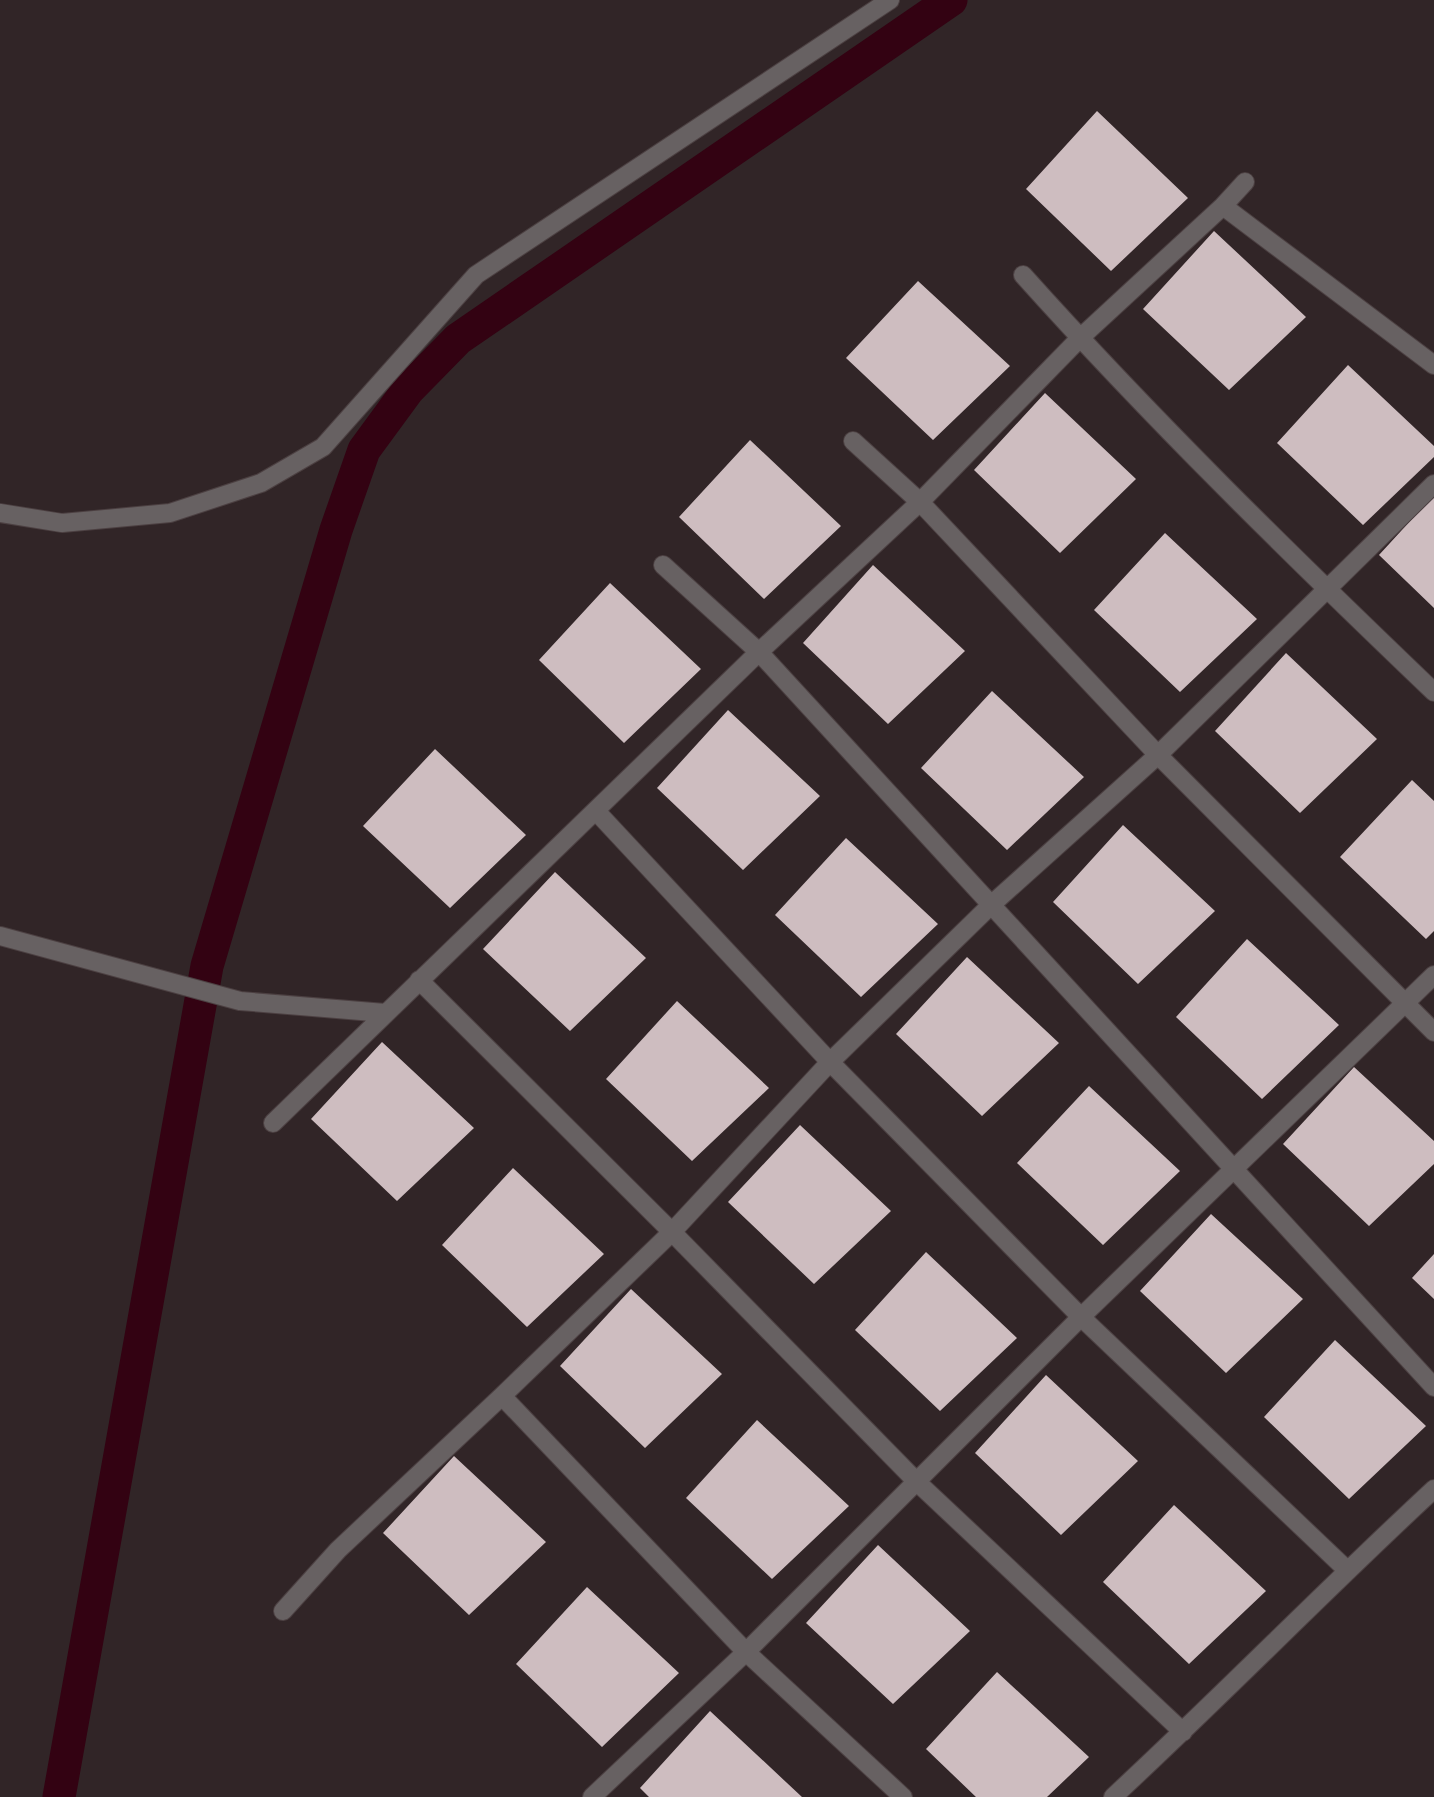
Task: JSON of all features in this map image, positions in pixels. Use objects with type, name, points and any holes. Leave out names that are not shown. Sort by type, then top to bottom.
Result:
[{"type":"street","points":[[0,513],[62,523],[170,513],[261,483],[323,447],[476,275],[890,0]]},
{"type":"street","points":[[274,1123],[759,652],[919,502],[1080,338],[1223,206],[1245,182]]},
{"type":"street","points":[[1223,206],[1434,365]]},
{"type":"street","points":[[1023,275],[1080,338],[1328,590],[1434,692]]},
{"type":"street","points":[[853,441],[919,502],[1158,755],[1434,1032]]},
{"type":"street","points":[[283,1611],[338,1550],[672,1232],[830,1062],[991,905],[1158,755],[1434,484]]},
{"type":"street","points":[[663,565],[759,652],[1434,1387]]},
{"type":"street","points":[[596,811],[830,1062],[1081,1317],[1347,1570]]},
{"type":"street","points":[[0,936],[240,1001],[385,1013]]},
{"type":"street","points":[[592,1797],[746,1652],[1081,1317],[1434,975]]},
{"type":"street","points":[[419,980],[672,1232],[917,1482],[1183,1732]]},
{"type":"street","points":[[502,1396],[746,1652],[903,1797]]},
{"type":"street","points":[[1113,1797],[1434,1489]]},
{"type":"building","points":[[1097,111],[1188,198],[1111,271],[1026,189]]},
{"type":"building","points":[[1214,231],[1306,317],[1229,390],[1143,309]]},
{"type":"building","points":[[918,281],[1010,366],[933,440],[846,358]]},
{"type":"building","points":[[1348,365],[1434,446],[1434,457],[1363,525],[1277,443]]},
{"type":"building","points":[[1045,393],[1136,479],[1060,553],[974,470]]},
{"type":"building","points":[[750,440],[841,526],[764,599],[679,517]]},
{"type":"building","points":[[1434,495],[1434,608],[1379,555]]},
{"type":"building","points":[[1165,533],[1257,619],[1180,692],[1094,610]]},
{"type":"building","points":[[873,565],[965,651],[888,724],[803,643]]},
{"type":"building","points":[[610,583],[701,669],[624,743],[539,660]]},
{"type":"building","points":[[1286,653],[1377,739],[1300,813],[1215,731]]},
{"type":"building","points":[[992,691],[1084,777],[1007,850],[921,768]]},
{"type":"building","points":[[728,710],[820,796],[743,870],[657,788]]},
{"type":"building","points":[[435,749],[526,835],[450,908],[363,826]]},
{"type":"building","points":[[1412,780],[1434,801],[1434,931],[1426,939],[1340,857]]},
{"type":"building","points":[[1123,825],[1215,911],[1138,984],[1053,902]]},
{"type":"building","points":[[846,838],[938,924],[861,997],[775,915]]},
{"type":"building","points":[[555,872],[646,958],[570,1031],[483,949]]},
{"type":"building","points":[[1247,939],[1339,1025],[1262,1099],[1176,1017]]},
{"type":"building","points":[[967,957],[1059,1043],[982,1116],[896,1034]]},
{"type":"building","points":[[677,1001],[769,1088],[692,1161],[606,1079]]},
{"type":"building","points":[[382,1042],[474,1128],[397,1201],[311,1119]]},
{"type":"building","points":[[1354,1067],[1434,1141],[1434,1164],[1369,1226],[1283,1144]]},
{"type":"building","points":[[1089,1086],[1180,1171],[1103,1245],[1017,1163]]},
{"type":"building","points":[[800,1125],[891,1211],[814,1284],[728,1202]]},
{"type":"building","points":[[513,1168],[604,1254],[527,1327],[442,1245]]},
{"type":"building","points":[[1211,1214],[1303,1299],[1226,1373],[1140,1291]]},
{"type":"building","points":[[926,1252],[1017,1338],[940,1411],[855,1330]]},
{"type":"building","points":[[1434,1254],[1434,1299],[1412,1278]]},
{"type":"building","points":[[631,1289],[722,1374],[645,1448],[560,1366]]},
{"type":"building","points":[[1335,1340],[1426,1426],[1349,1499],[1264,1417]]},
{"type":"building","points":[[1046,1375],[1138,1461],[1061,1535],[975,1453]]},
{"type":"building","points":[[757,1420],[849,1506],[772,1579],[686,1498]]},
{"type":"building","points":[[454,1456],[546,1542],[469,1615],[383,1533]]},
{"type":"building","points":[[1174,1505],[1266,1591],[1189,1664],[1103,1582]]},
{"type":"building","points":[[878,1545],[970,1631],[893,1704],[806,1623]]},
{"type":"building","points":[[587,1587],[679,1673],[602,1747],[516,1664]]},
{"type":"building","points":[[997,1672],[1089,1757],[1047,1797],[976,1797],[926,1749]]},
{"type":"building","points":[[710,1711],[802,1797],[649,1797],[640,1788]]},
{"type":"waterway","points":[[59,1797],[207,966],[336,530],[364,450],[408,390],[458,339],[951,0]]}]
